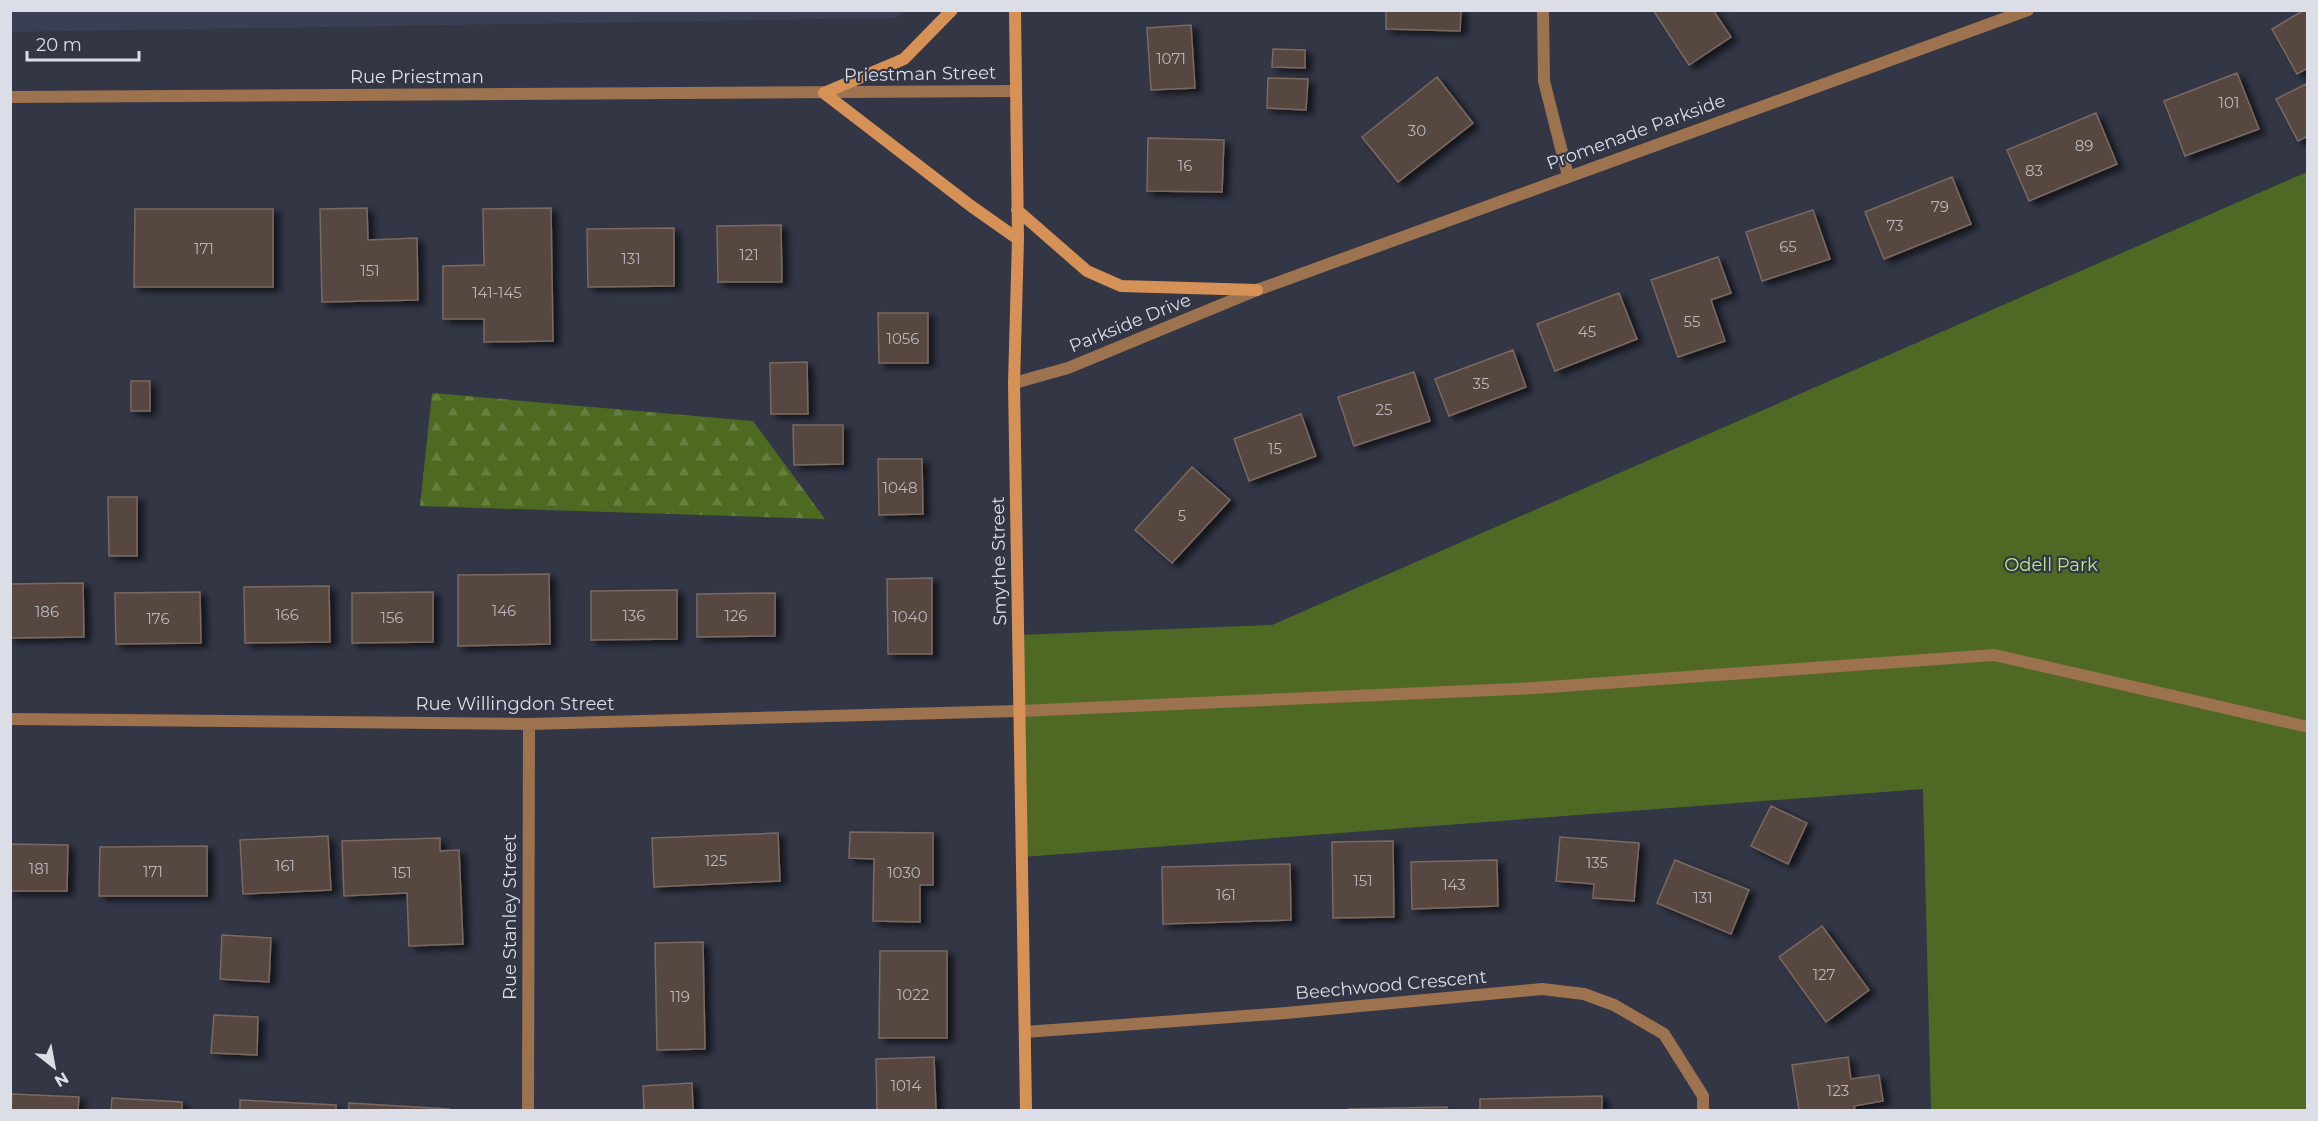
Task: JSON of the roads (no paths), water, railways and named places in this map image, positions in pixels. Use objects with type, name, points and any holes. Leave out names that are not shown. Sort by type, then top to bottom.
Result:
[{"type":"main road","points":[[952,10],[904,58],[824,93],[971,206],[1018,239]]},
{"type":"main road","name":"Smythe Street","points":[[1015,10],[1018,239],[1014,383],[1026,1110]]},
{"type":"main road","points":[[1017,210],[1087,272],[1120,286],[1257,290]]},
{"type":"street","points":[[1543,10],[1544,81],[1568,176]]},
{"type":"street","name":"Promenade Parkside","points":[[1257,290],[2028,10]]},
{"type":"street","name":"Priestman Street","points":[[824,93],[1015,91]]},
{"type":"street","name":"Rue Priestman","points":[[10,97],[824,93]]},
{"type":"street","name":"Parkside Drive","points":[[1014,383],[1068,368],[1257,290]]},
{"type":"street","name":"Rue Willingdon Street","points":[[10,719],[529,724],[1020,711],[1535,688],[1994,655],[2307,727]]},
{"type":"street","name":"Rue Stanley Street","points":[[528,1110],[529,724]]},
{"type":"street","name":"Beechwood Crescent","points":[[1025,1032],[1286,1013],[1535,990],[1584,994],[1614,1005],[1664,1034],[1703,1096],[1703,1110]]},
{"type":"park label","name":"Odell Park","points":[[2051,565]]}]
